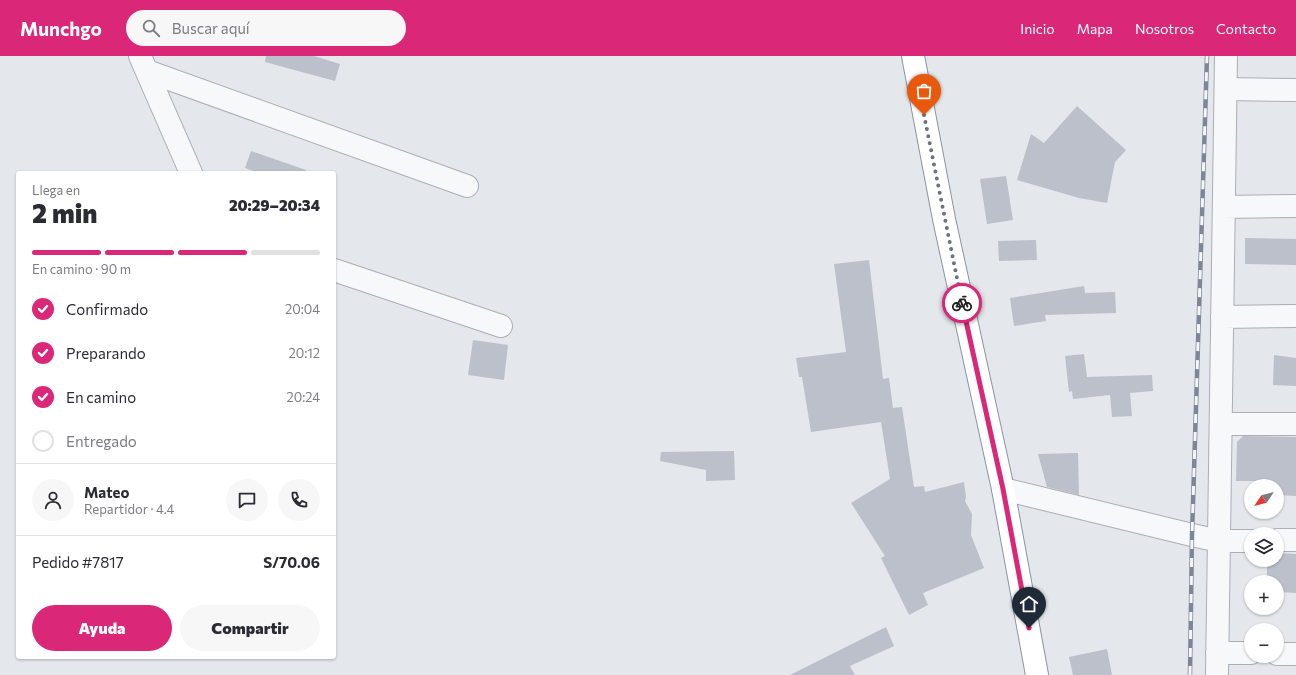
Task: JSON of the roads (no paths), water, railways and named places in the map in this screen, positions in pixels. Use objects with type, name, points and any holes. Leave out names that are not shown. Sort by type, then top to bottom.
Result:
[{"type":"highway","points":[[913,56],[944,219],[1003,489],[1037,675]]},
{"type":"street","points":[[1217,675],[1226,56]]},
{"type":"street","points":[[143,64],[190,171]]},
{"type":"street","points":[[143,64],[467,186]]},
{"type":"street","points":[[1226,89],[1296,90]]},
{"type":"street","points":[[1224,206],[1296,206]]},
{"type":"street","points":[[336,271],[501,326]]},
{"type":"street","points":[[1222,317],[1296,316]]},
{"type":"street","points":[[1221,424],[1296,424]]},
{"type":"street","points":[[1003,489],[1219,541],[1244,541]]},
{"type":"street","points":[[1284,540],[1296,540]]},
{"type":"street","points":[[1217,653],[1244,653]]},
{"type":"street","points":[[1284,654],[1296,654]]},
{"type":"railway","points":[[1190,675],[1192,535],[1207,56]]}]
